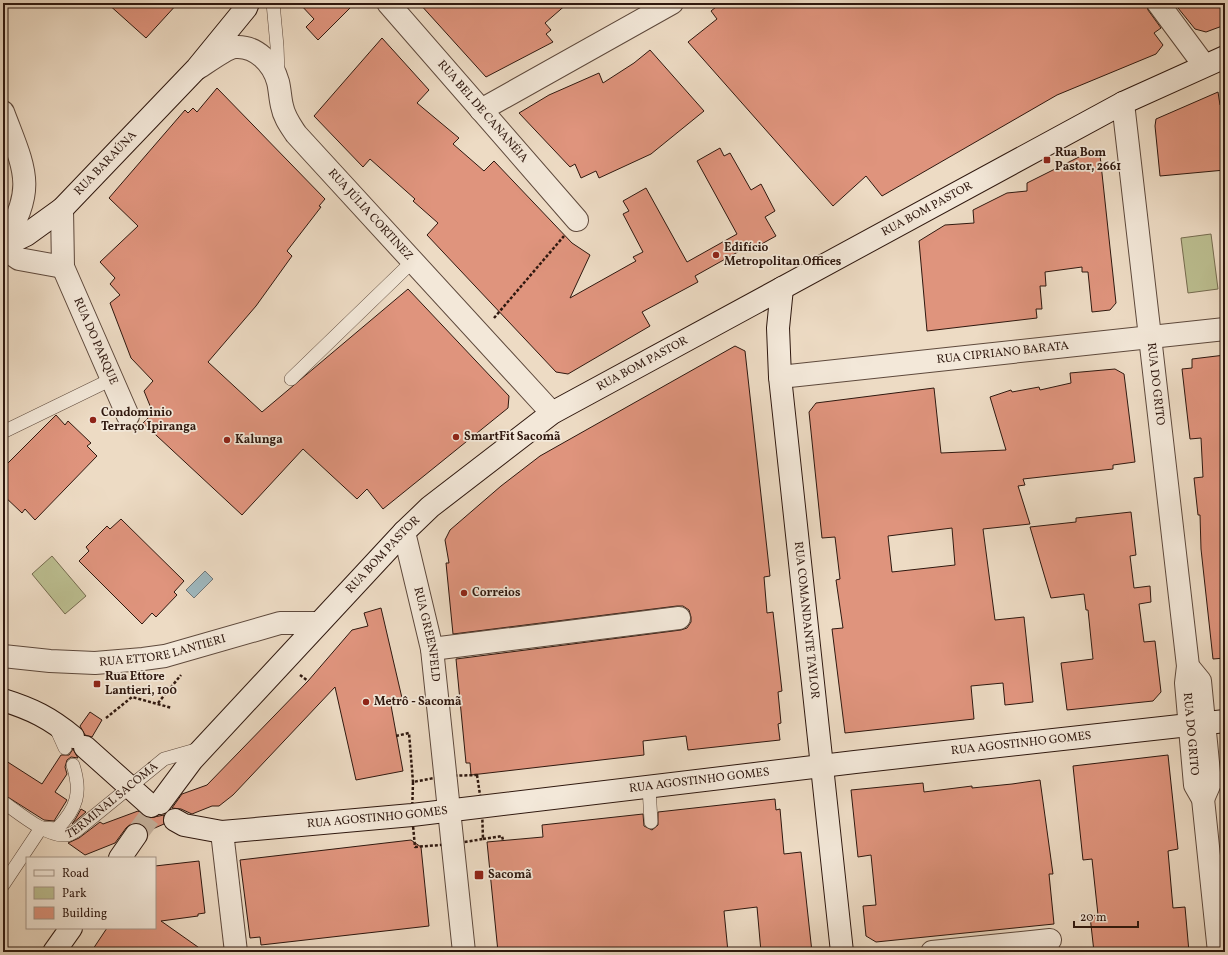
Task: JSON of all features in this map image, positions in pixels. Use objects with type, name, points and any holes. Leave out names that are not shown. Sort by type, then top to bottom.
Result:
[{"type":"street","points":[[197,68],[246,8],[248,3]]},
{"type":"street","name":"RUA BEL DE CANANÉIA","points":[[388,3],[577,220]]},
{"type":"street","points":[[1158,3],[1204,65]]},
{"type":"street","points":[[481,110],[669,4]]},
{"type":"street","name":"RUA JÚLIA CORTINEZ","points":[[197,68],[235,47],[253,50],[258,54],[270,66],[278,81],[282,106],[287,121],[296,134],[552,413]]},
{"type":"street","name":"RUA BOM PASTOR","points":[[130,788],[156,804],[204,747],[404,532],[430,507],[552,413],[1123,103],[1204,65],[1225,57]]},
{"type":"street","name":"RUA BARAÚNA","points":[[3,246],[26,235],[62,209],[197,68]]},
{"type":"street","name":"RUA DO GRITO","points":[[1123,103],[1188,666],[1186,683],[1206,723],[1195,785],[1203,799],[1219,952]]},
{"type":"street","points":[[3,112],[21,160],[24,174],[25,193],[17,218],[3,246],[19,259],[63,267]]},
{"type":"street","name":"RUA DO PARQUE","points":[[62,209],[63,267],[128,416]]},
{"type":"street","name":"RUA COMANDANTE TAYLOR","points":[[782,288],[778,328],[780,377],[842,952]]},
{"type":"street","name":"RUA CIPRIANO BARATA","points":[[780,377],[1225,329]]},
{"type":"street","name":"RUA GREENFELD","points":[[404,532],[432,650],[464,952]]},
{"type":"street","points":[[432,650],[679,618]]},
{"type":"street","name":"RUA ETTORE LANTIERI","points":[[3,656],[50,661],[88,662],[143,659],[165,656],[280,623],[319,624]]},
{"type":"street","points":[[3,700],[25,707],[54,721],[74,744],[130,788]]},
{"type":"street","name":"RUA AGOSTINHO GOMES","points":[[175,820],[184,825],[222,832],[448,811],[821,766],[1206,723]]},
{"type":"street","points":[[222,832],[236,952]]},
{"type":"street","points":[[121,857],[136,835]]},
{"type":"street","points":[[54,952],[70,929]]},
{"type":"street","points":[[932,952],[1050,940]]},
{"type":"lane","points":[[273,3],[277,46],[278,81]]},
{"type":"lane","points":[[291,379],[413,261]]},
{"type":"lane","points":[[3,432],[112,379]]},
{"type":"lane","name":"TERMINAL SACOMÃ","points":[[41,828],[59,835],[68,835],[130,788],[164,759],[204,747]]},
{"type":"lane","name":"TERMINAL SACOMÃ","points":[[41,828],[57,829],[68,818],[76,801],[77,778],[73,766]]},
{"type":"lane","points":[[649,787],[651,822]]},
{"type":"lane","points":[[3,802],[41,828],[3,885]]},
{"type":"path","points":[[481,334],[577,220]]},
{"type":"path","points":[[158,703],[182,674]]},
{"type":"path","points":[[106,718],[132,697],[172,708]]},
{"type":"path","points":[[396,736],[409,733],[413,782]]},
{"type":"path","points":[[483,839],[502,836],[503,840]]},
{"type":"green space","points":[[1211,234],[1218,289],[1188,293],[1181,238]]},
{"type":"green space","points":[[52,556],[86,596],[65,614],[32,574]]},
{"type":"water","points":[[205,571],[213,579],[194,598],[186,590]]},
{"type":"building","points":[[107,3],[178,3],[146,38]]},
{"type":"building","points":[[299,3],[355,3],[318,40],[306,27],[314,19]]},
{"type":"building","points":[[419,3],[568,3],[545,23],[551,30],[546,34],[553,42],[486,77]]},
{"type":"building","points":[[721,3],[1146,3],[1148,10],[1161,28],[1154,33],[1163,45],[1156,54],[1057,95],[882,196],[866,176],[833,206],[688,42],[717,19],[711,11]]},
{"type":"building","points":[[1174,3],[1225,3],[1225,25],[1206,32],[1195,29]]},
{"type":"building","points":[[382,38],[429,90],[417,103],[459,138],[453,144],[484,171],[494,161],[572,243],[590,255],[570,298],[636,261],[633,257],[643,252],[623,214],[629,211],[623,201],[646,188],[687,262],[737,234],[697,161],[720,148],[724,156],[730,153],[751,190],[761,184],[775,211],[765,217],[776,236],[747,252],[745,248],[695,276],[698,282],[642,312],[650,326],[568,374],[556,372],[427,235],[438,223],[413,201],[415,199],[370,159],[363,167],[314,116]]},
{"type":"building","points":[[650,50],[704,111],[651,154],[599,178],[596,171],[581,178],[575,164],[570,167],[519,113],[549,95],[599,73],[603,83],[634,63]]},
{"type":"building","points":[[217,88],[325,199],[319,206],[321,207],[287,251],[292,256],[256,306],[208,362],[262,412],[408,289],[509,396],[508,408],[383,509],[367,489],[357,499],[303,449],[242,515],[143,423],[153,413],[144,391],[153,381],[131,358],[110,303],[120,295],[110,284],[115,278],[100,262],[138,226],[109,198],[185,110],[188,113],[193,108],[197,112]]},
{"type":"building","points":[[1218,92],[1220,105],[1225,105],[1225,170],[1160,176],[1155,126],[1156,119]]},
{"type":"building","points":[[1093,150],[1100,155],[1116,303],[1110,310],[1092,312],[1088,272],[1082,272],[1082,267],[1045,272],[1046,286],[1040,286],[1042,309],[1036,309],[1037,318],[927,331],[919,241],[945,225],[974,223],[973,210],[1007,193],[1027,191],[1027,183]]},
{"type":"building","points":[[735,346],[745,351],[770,576],[764,577],[767,613],[773,612],[782,691],[778,692],[781,723],[778,724],[780,740],[688,750],[686,736],[643,741],[644,755],[471,775],[470,763],[466,763],[456,659],[681,630],[687,628],[691,622],[691,617],[689,610],[683,606],[677,606],[453,634],[446,563],[449,563],[445,540],[450,530],[501,486],[540,456]]},
{"type":"building","points":[[1225,355],[1225,658],[1213,659],[1201,549],[1200,515],[1198,515],[1194,478],[1203,477],[1201,438],[1190,439],[1182,369],[1192,368],[1192,359]]},
{"type":"building","points":[[1115,369],[1124,374],[1135,462],[1113,465],[1113,469],[1023,479],[1025,485],[1018,486],[1030,524],[983,529],[995,620],[1024,617],[1033,702],[1005,705],[1003,683],[971,686],[974,719],[845,733],[832,629],[843,628],[836,580],[840,579],[835,537],[822,538],[809,412],[816,403],[934,388],[941,453],[1006,450],[990,397],[1011,390],[1012,392],[1039,387],[1040,390],[1071,383],[1070,373]],"holes":[[[952,528],[955,565],[892,572],[888,536]]]},
{"type":"building","points":[[56,415],[65,425],[68,421],[91,443],[87,446],[97,456],[35,520],[25,509],[22,513],[3,495],[3,468]]},
{"type":"building","points":[[1131,512],[1136,555],[1130,556],[1134,588],[1150,586],[1151,602],[1139,604],[1144,642],[1155,641],[1161,692],[1153,701],[1067,710],[1061,663],[1093,659],[1088,610],[1086,610],[1084,594],[1051,598],[1030,527],[1076,522],[1076,518]]},
{"type":"building","points":[[121,519],[184,581],[174,592],[177,595],[156,617],[152,613],[142,624],[79,561],[89,551],[86,547],[107,526],[110,529]]},
{"type":"building","name":"Metrô - Sacomã","points":[[381,608],[402,698],[390,700],[403,771],[356,780],[335,687],[233,795],[219,806],[212,806],[192,814],[181,809],[172,808],[182,794],[207,785],[308,681],[352,630],[368,626],[364,613]]},
{"type":"building","points":[[90,712],[102,720],[92,737],[85,735],[80,726]]},
{"type":"building","points":[[73,749],[78,758],[71,757],[67,760],[65,767],[67,774],[55,792],[67,800],[54,821],[44,820],[3,794],[3,759],[42,784],[61,755],[69,755]]},
{"type":"building","points":[[1168,755],[1178,849],[1168,851],[1173,908],[1185,907],[1189,952],[1094,952],[1090,916],[1098,915],[1092,859],[1083,860],[1073,766]]},
{"type":"building","points":[[1040,780],[1053,874],[1049,874],[1054,924],[876,942],[866,936],[863,906],[876,905],[871,855],[858,857],[851,790],[923,783],[924,792]]},
{"type":"building","points":[[775,799],[776,810],[780,809],[784,854],[801,852],[812,952],[761,952],[757,907],[724,911],[728,952],[498,952],[487,842],[543,837],[542,825],[643,814],[644,826],[652,830],[658,825],[658,812]]},
{"type":"building","points":[[81,809],[86,812],[72,824],[76,818]]},
{"type":"building","points":[[138,811],[149,818],[164,815],[164,824],[148,831],[143,825],[137,823],[131,824],[126,828],[115,843],[85,855],[68,843],[79,838],[100,822],[103,824]]},
{"type":"building","points":[[411,840],[421,847],[429,926],[261,945],[260,937],[250,938],[240,860]]},
{"type":"building","points":[[199,861],[205,913],[198,914],[198,916],[161,921],[205,952],[91,952],[106,929],[156,929],[156,866]]},
{"type":"tunnel","points":[[136,835],[160,803]]},
{"type":"place","name":"Rua Bom Pastor, 2661","points":[[1047,160]]},
{"type":"place","name":"Edifício Metropolitan Offices","points":[[716,255]]},
{"type":"place","name":"Condominio Terraço Ipiranga","points":[[93,420]]},
{"type":"place","name":"SmartFit Sacomã","points":[[456,437]]},
{"type":"place","name":"Kalunga","points":[[227,440]]},
{"type":"place","name":"Correios","points":[[464,593]]},
{"type":"place","name":"Rua Ettore Lantieri, 100","points":[[97,684]]},
{"type":"place","name":"Metrô - Sacomã","points":[[366,702]]},
{"type":"place","name":"Sacomã","points":[[479,875]]}]
